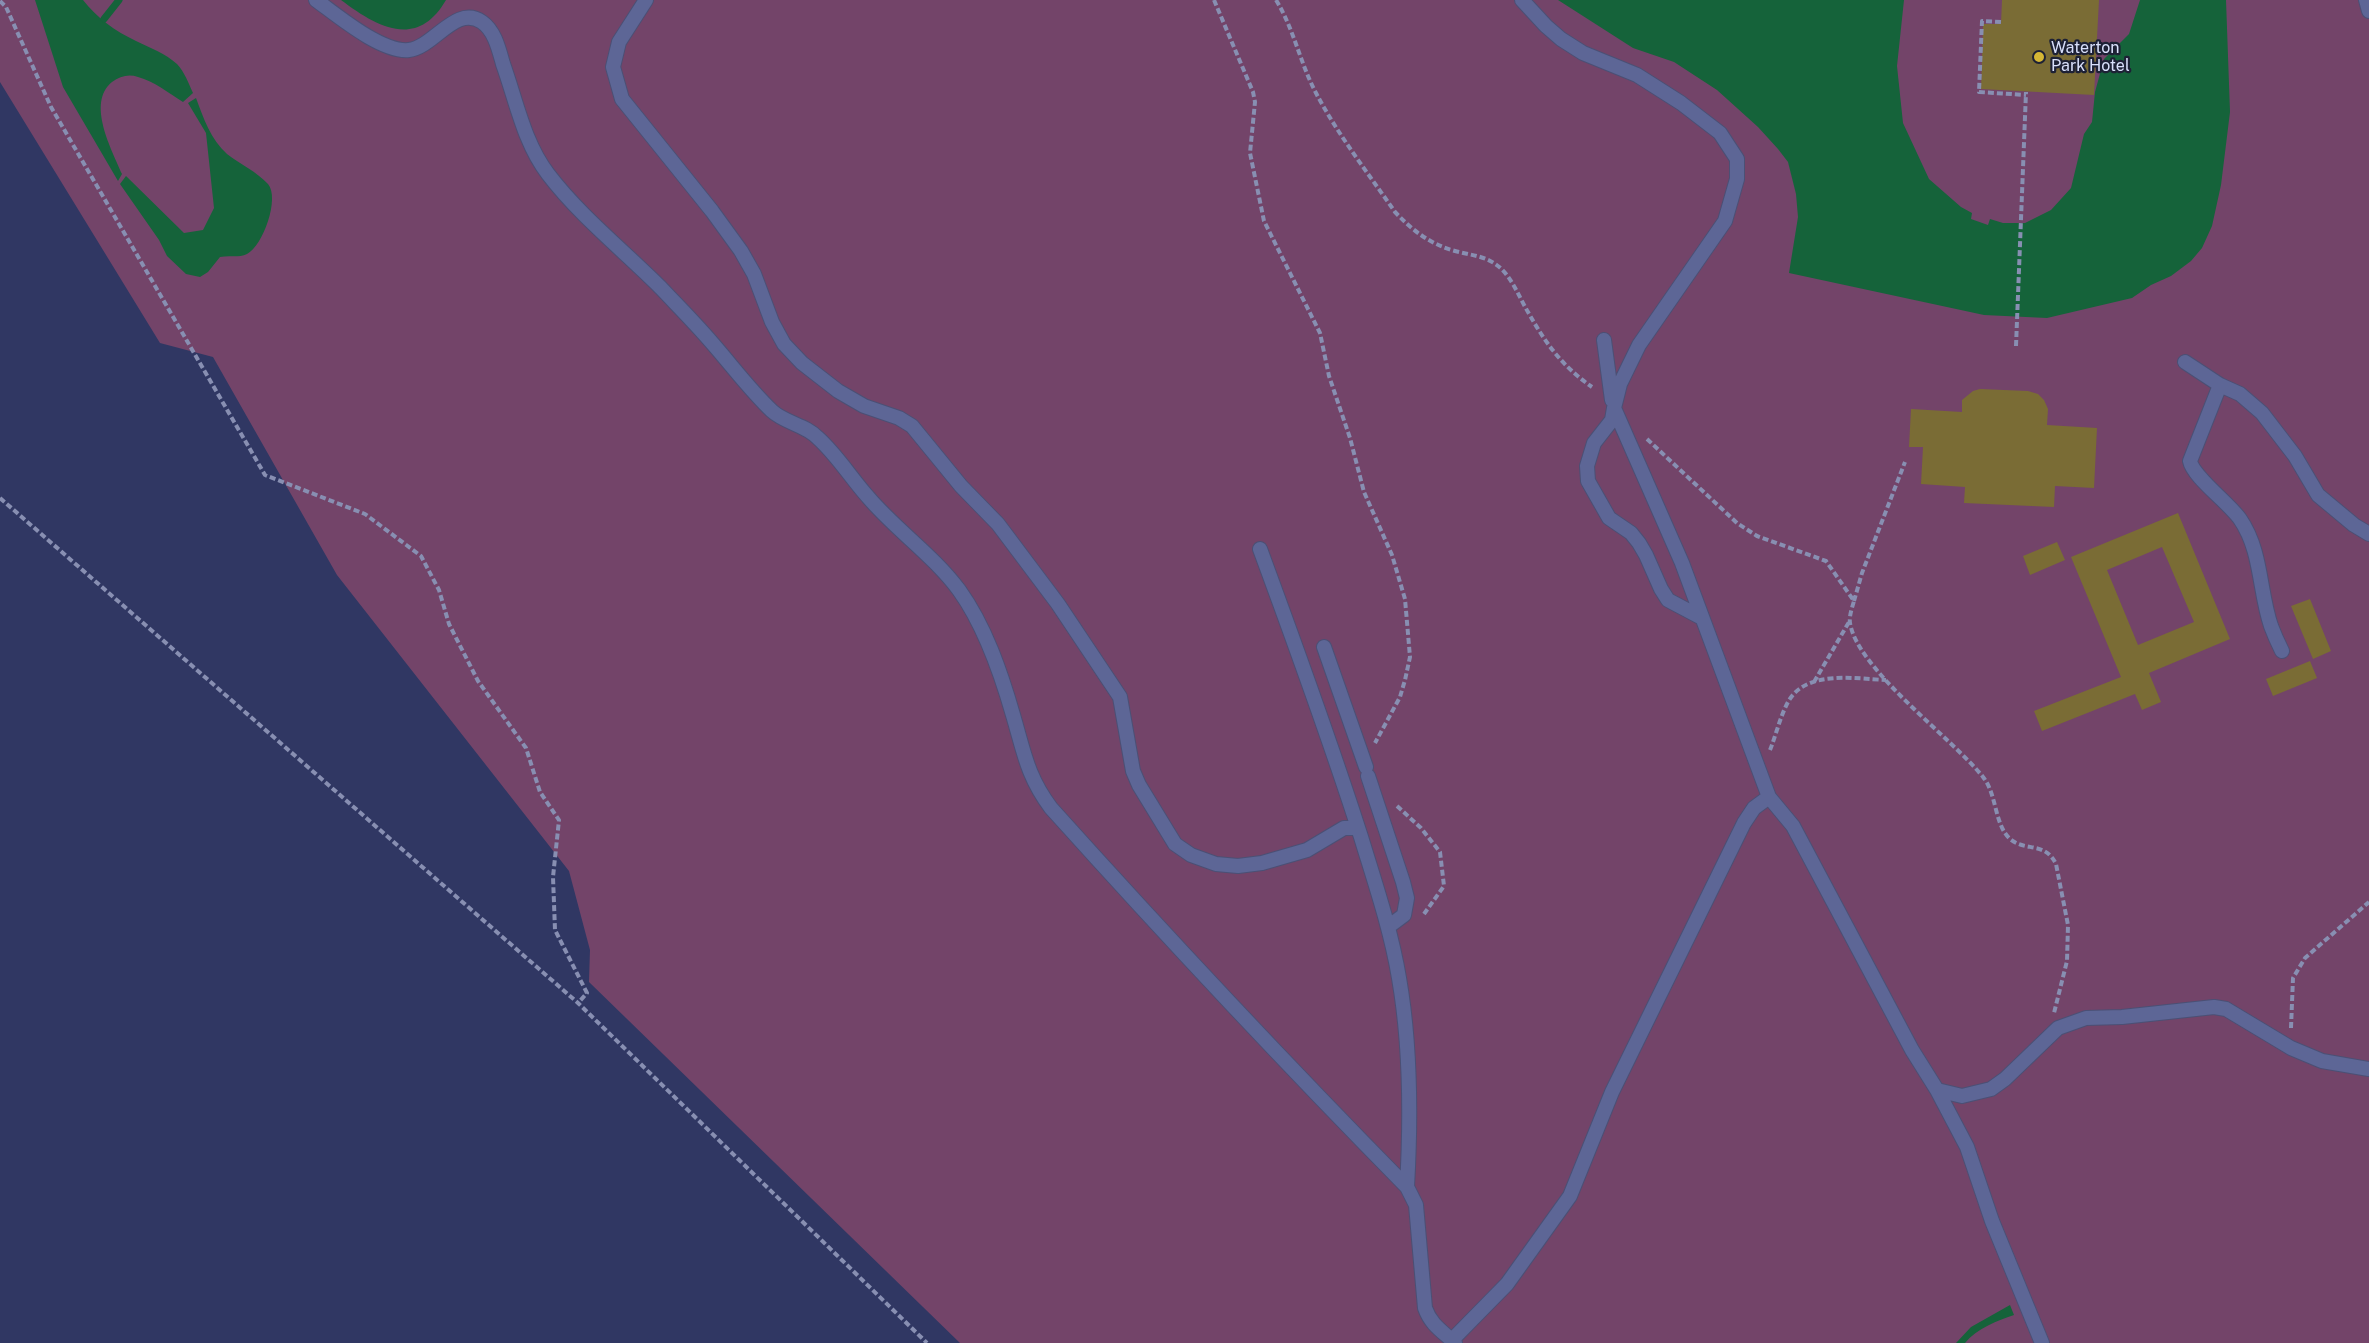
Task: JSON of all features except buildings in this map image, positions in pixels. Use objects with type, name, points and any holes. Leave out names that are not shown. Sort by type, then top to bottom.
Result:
[{"type":"lane","points":[[316,0],[372,38],[398,49],[410,50],[421,46],[456,21],[476,19],[484,23],[495,39],[526,133],[539,162],[560,189],[668,295],[752,391],[776,414],[816,435],[868,498],[940,567],[959,590],[981,629],[1002,681],[1025,762],[1036,788],[1050,808],[1300,1079],[1407,1187],[1416,1205],[1425,1308],[1436,1328],[1453,1342],[1507,1284],[1570,1197],[1612,1092],[1653,1005],[1680,956],[1744,823],[1754,808],[1769,797]]},
{"type":"lane","points":[[646,0],[619,42],[614,67],[622,99],[741,250],[754,274],[772,322],[784,344],[801,363],[838,391],[864,406],[899,418],[912,426],[961,486],[998,524],[1058,604],[1120,697],[1124,706],[1128,751],[1133,771],[1175,844],[1191,855],[1216,864],[1238,866],[1307,850],[1344,828],[1358,828]]},
{"type":"lane","points":[[1522,0],[1561,39],[1584,53],[1637,75],[1681,103],[1720,133],[1737,159],[1737,179],[1725,221],[1639,345],[1620,384],[1612,420],[1594,443],[1587,466],[1588,481],[1609,518],[1631,533],[1639,543],[1668,600],[1702,618]]},
{"type":"lane","points":[[2366,0],[2369,11]]},
{"type":"lane","points":[[1604,340],[1614,408],[1682,562],[1769,797],[1793,826],[1912,1050],[1937,1090],[1967,1146],[1992,1221],[2042,1343]]},
{"type":"lane","points":[[2185,362],[2220,385],[2240,394],[2262,413],[2295,456],[2318,495],[2369,534]]},
{"type":"lane","points":[[2220,385],[2190,460],[2191,469],[2210,485],[2240,519],[2256,559],[2270,625],[2282,651]]},
{"type":"lane","points":[[1260,549],[1340,771],[1388,927],[1399,976],[1407,1035],[1410,1132],[1407,1187]]},
{"type":"lane","points":[[1324,647],[1385,822],[1407,898],[1404,915],[1388,927]]},
{"type":"lane","points":[[1937,1090],[1962,1096],[1991,1089],[2005,1079],[2058,1028],[2086,1018],[2122,1017],[2214,1007],[2226,1009],[2291,1048],[2322,1061],[2369,1069]]},
{"type":"path","points":[[1214,0],[1255,102],[1250,153],[1264,221],[1320,333],[1329,376],[1350,438],[1364,492],[1392,555],[1405,599],[1410,657],[1405,680],[1400,697],[1371,751],[1367,772]]},
{"type":"path","points":[[1276,0],[1292,32],[1315,91],[1328,114],[1395,212],[1427,240],[1442,247],[1487,259],[1497,265],[1511,281],[1529,314],[1562,363],[1610,401],[1614,408]]},
{"type":"path","points":[[0,1],[6,7],[51,107],[265,476],[364,514],[421,556],[439,590],[448,624],[473,671],[526,748],[540,792],[559,820],[553,877],[555,930],[587,993],[578,1003]]},
{"type":"path","points":[[2001,22],[1982,21],[1979,92],[2027,94],[2016,346]]},
{"type":"path","points":[[1644,436],[1757,536],[1826,561],[1854,601]]},
{"type":"path","points":[[1814,681],[1849,621],[1862,573],[1905,462]]},
{"type":"path","points":[[0,498],[578,1003],[927,1343]]},
{"type":"path","points":[[1849,621],[1856,644],[1887,680],[1984,778],[1994,798],[2004,831],[2012,841],[2045,850],[2053,856],[2068,925],[2067,961],[2053,1011],[2058,1028]]},
{"type":"path","points":[[1760,776],[1788,701],[1798,690],[1814,681],[1887,680]]},
{"type":"path","points":[[1389,798],[1421,828],[1440,852],[1444,886],[1424,914]]},
{"type":"path","points":[[2291,1048],[2292,978],[2306,958],[2369,902]]},
{"type":"shaded area","points":[[0,0],[2369,0],[2369,1343],[960,1343],[589,982],[590,950],[569,871],[337,575],[213,357],[160,343],[0,82]]},
{"type":"shaded area","points":[[35,0],[83,0],[94,13],[114,28],[172,60],[180,67],[188,82],[193,93],[183,102],[156,85],[135,76],[118,78],[105,91],[101,102],[101,114],[108,140],[122,174],[118,181],[63,87]]},
{"type":"shaded area","points":[[341,0],[446,0],[435,15],[422,25],[410,29],[396,29],[382,25]]},
{"type":"shaded area","points":[[1558,0],[1904,0],[1897,66],[1903,123],[1929,179],[1961,207],[1972,213],[1971,219],[1988,225],[1990,219],[2003,223],[2025,223],[2051,210],[2071,188],[2084,134],[2092,122],[2095,92],[2104,59],[2129,34],[2140,0],[2226,0],[2230,112],[2221,185],[2212,226],[2202,248],[2191,261],[2171,276],[2151,285],[2132,298],[2047,318],[1984,315],[1789,273],[1798,217],[1796,194],[1788,162],[1778,149],[1758,127],[1717,90],[1674,62],[1633,48]]},
{"type":"shaded area","points":[[196,98],[216,142],[227,154],[268,184],[272,200],[264,232],[253,249],[244,255],[220,257],[208,272],[200,277],[186,274],[167,256],[159,240],[120,184],[126,176],[184,233],[203,230],[214,208],[206,133],[188,103]]},
{"type":"shaded area","points":[[2010,1305],[2014,1315],[1981,1329],[1965,1343],[1956,1343],[1971,1327]]},
{"type":"waterway","points":[[104,19],[119,0]]},
{"type":"place","name":"Waterton Park Hotel","points":[[2039,57]]}]
